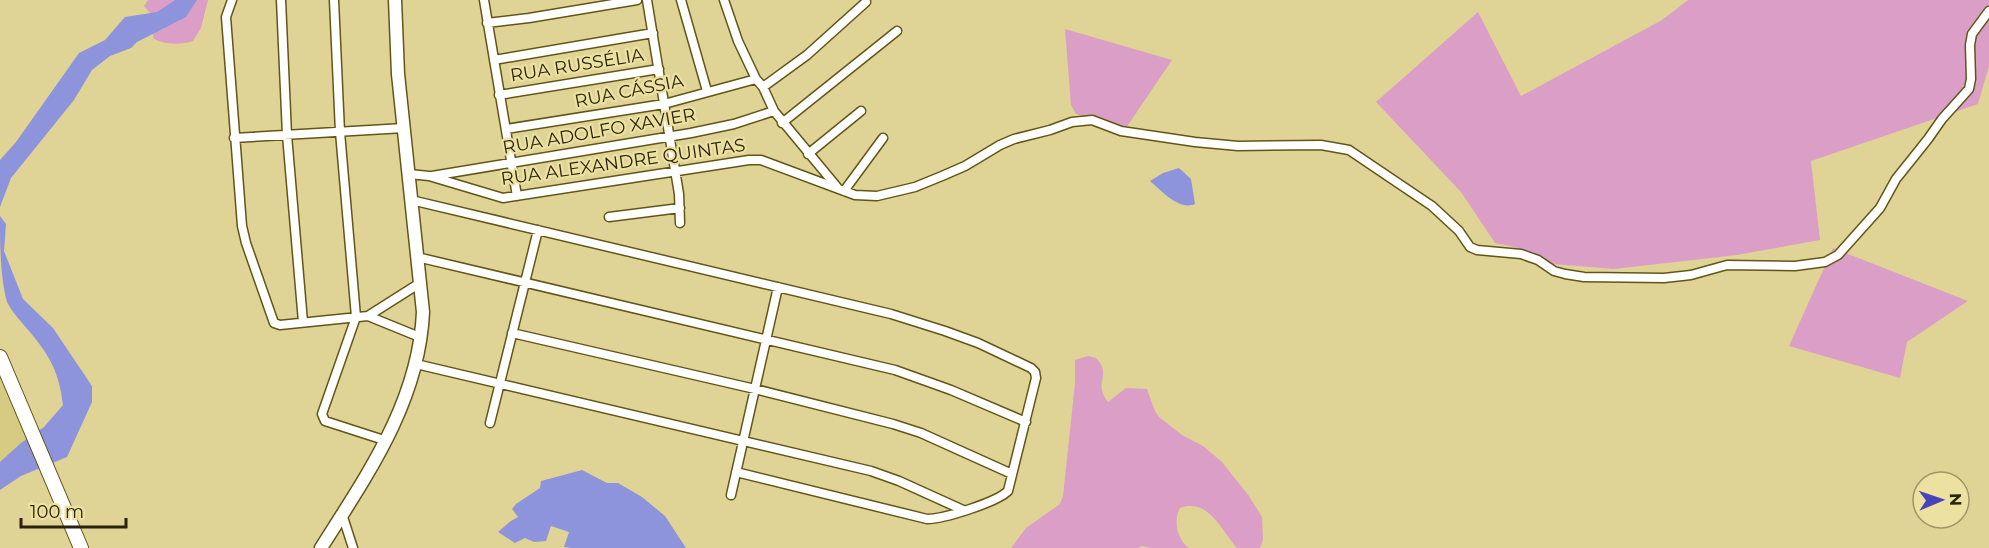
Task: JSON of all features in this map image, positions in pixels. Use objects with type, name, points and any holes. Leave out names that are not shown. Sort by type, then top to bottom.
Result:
[{"type":"main road","points":[[321,548],[365,481],[387,441],[416,364],[422,338],[423,312],[398,74],[396,0]]},
{"type":"main road","points":[[0,357],[81,548]]},
{"type":"street","points":[[232,0],[226,17],[242,226],[274,323],[280,325],[368,316],[422,338]]},
{"type":"street","points":[[281,0],[287,135],[303,322]]},
{"type":"street","points":[[334,0],[340,132],[356,317],[322,414],[326,421],[387,441]]},
{"type":"street","points":[[484,0],[517,196]]},
{"type":"street","points":[[488,23],[637,0]]},
{"type":"street","points":[[647,0],[670,137],[680,223]]},
{"type":"street","points":[[681,0],[707,91]]},
{"type":"street","points":[[724,0],[738,41],[756,79],[764,87],[774,111],[808,154],[841,190],[883,138]]},
{"type":"street","points":[[764,87],[807,55],[866,2]]},
{"type":"street","name":"RUA ALEXANDRE QUINTAS","points":[[408,174],[429,176],[495,197],[517,196],[761,160],[841,190],[867,197],[915,187],[965,166],[1014,139],[1072,122],[1092,120],[1121,131],[1195,142],[1238,146],[1322,145],[1349,150],[1432,206],[1459,231],[1470,247],[1477,250],[1521,254],[1538,260],[1554,271],[1565,274],[1584,277],[1664,278],[1691,275],[1727,265],[1795,266],[1825,261],[1843,251],[1880,208],[1896,179],[1942,119],[1969,89],[1972,34],[1989,11]]},
{"type":"street","points":[[782,123],[897,31]]},
{"type":"street","points":[[494,60],[653,33]]},
{"type":"street","name":"RUA RUSSÉLIA","points":[[499,94],[659,69]]},
{"type":"street","name":"RUA CÁSSIA","points":[[506,129],[664,104],[756,79]]},
{"type":"street","name":"RUA ADOLFO XAVIER","points":[[429,176],[670,137],[734,124],[774,111]]},
{"type":"street","points":[[808,154],[861,111]]},
{"type":"street","points":[[234,138],[404,128]]},
{"type":"street","points":[[411,200],[891,314],[978,343],[1035,372],[1036,378],[1008,491],[1003,496],[942,518],[927,519],[736,472]]},
{"type":"street","points":[[609,217],[680,208]]},
{"type":"street","points":[[489,423],[538,230]]},
{"type":"street","points":[[417,257],[895,370],[951,390],[1026,422]]},
{"type":"street","points":[[368,316],[420,283]]},
{"type":"street","points":[[730,495],[778,288]]},
{"type":"street","points":[[512,333],[755,389],[912,430],[1012,474]]},
{"type":"street","points":[[416,364],[871,471],[963,510]]},
{"type":"street","points":[[342,514],[353,548]]},
{"type":"shaded area","points":[[148,0],[208,0],[201,28],[193,41],[172,44],[153,38],[155,15],[144,6]]},
{"type":"shaded area","points":[[1688,0],[1989,0],[1989,66],[1978,104],[1811,161],[1820,240],[1737,255],[1614,269],[1553,264],[1514,247],[1495,243],[1461,192],[1376,102],[1478,12],[1521,96],[1662,20]]},
{"type":"shaded area","points":[[1065,29],[1172,60],[1126,128],[1076,114],[1071,105]]},
{"type":"shaded area","points":[[1833,248],[1968,301],[1907,342],[1900,378],[1789,346]]},
{"type":"shaded area","points":[[1088,356],[1096,358],[1101,364],[1102,389],[1108,402],[1126,388],[1147,389],[1159,417],[1182,435],[1203,446],[1222,462],[1249,496],[1262,517],[1263,540],[1260,548],[1237,548],[1213,517],[1199,508],[1190,506],[1180,508],[1177,518],[1179,535],[1189,548],[1142,546],[1138,548],[1011,548],[1026,528],[1060,504],[1063,496],[1075,383],[1075,360]]},
{"type":"shaded area","points":[[0,377],[27,439],[0,462]]},
{"type":"water","points":[[175,0],[197,0],[186,17],[137,42],[131,48],[110,56],[92,70],[74,100],[11,178],[0,207],[0,160],[16,142],[79,53],[105,40],[125,17],[157,12]]},
{"type":"water","points":[[1179,168],[1191,179],[1195,204],[1183,205],[1177,202],[1165,195],[1150,181],[1163,173]]},
{"type":"water","points":[[0,216],[6,224],[4,251],[23,299],[53,328],[92,386],[92,402],[67,457],[21,476],[0,490],[0,462],[44,427],[63,405],[59,383],[48,357],[7,302],[0,249]]},
{"type":"water","points":[[582,470],[607,483],[618,483],[642,497],[665,516],[686,548],[564,547],[569,532],[551,526],[546,541],[534,542],[525,538],[515,543],[498,532],[518,517],[512,509],[540,488],[541,481]]}]
